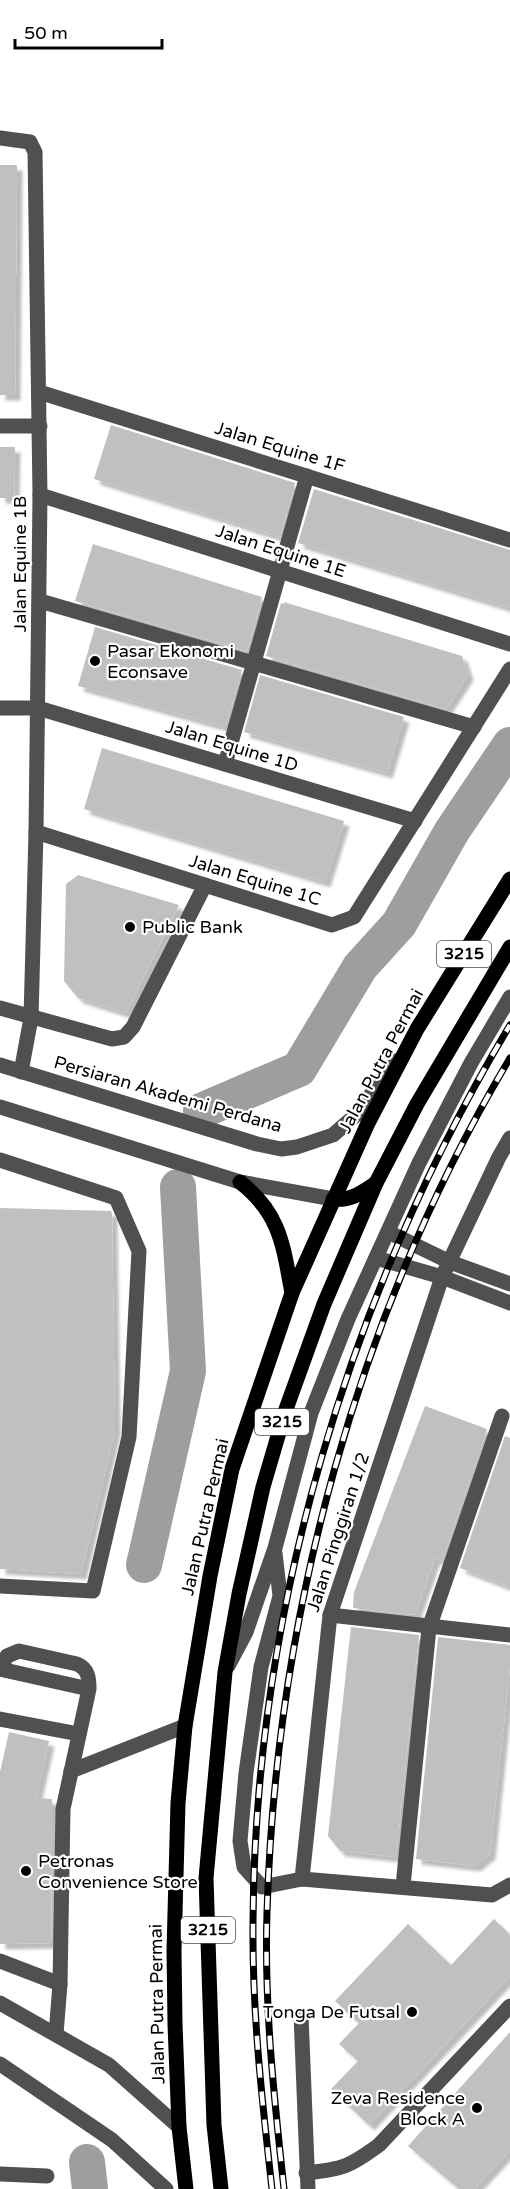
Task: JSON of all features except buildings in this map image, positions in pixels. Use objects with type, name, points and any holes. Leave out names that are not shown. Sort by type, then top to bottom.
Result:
[{"type":"main road","name":"Jalan Putra Permai","points":[[186,2189],[179,2127],[174,1950],[178,1803],[185,1726],[210,1576],[232,1469],[292,1293],[368,1122],[417,1029],[510,879]]},
{"type":"main road","name":"3215","points":[[220,2189],[214,2125],[206,1878],[225,1672],[239,1594],[263,1487],[285,1412],[324,1304],[376,1183],[417,1104],[510,947]]},
{"type":"main road","points":[[240,1182],[256,1194],[274,1219],[283,1246],[292,1293]]},
{"type":"main road","points":[[333,1199],[344,1200],[356,1196],[376,1183]]},
{"type":"street","name":"Jalan Equine 1B","points":[[0,138],[30,142],[35,152],[40,601],[31,1018],[21,1072]]},
{"type":"street","name":"Jalan Equine 1F","points":[[39,392],[510,540]]},
{"type":"street","points":[[0,426],[39,426]]},
{"type":"street","points":[[225,764],[307,476]]},
{"type":"street","name":"Jalan Equine 1E","points":[[40,495],[510,644]]},
{"type":"street","points":[[40,601],[474,727]]},
{"type":"street","name":"Jalan Equine 1C","points":[[36,831],[332,925],[354,916],[510,669]]},
{"type":"street","name":"Jalan Equine 1D","points":[[0,708],[38,708],[415,821]]},
{"type":"street","points":[[0,1008],[111,1039],[124,1037],[133,1027],[205,885]]},
{"type":"street","points":[[225,1672],[246,1632],[275,1548],[311,1413],[348,1319],[419,1163],[471,1063],[510,997]]},
{"type":"street","name":"Persiaran Akademi Perdana","points":[[0,1065],[245,1141],[281,1149],[297,1147],[333,1135],[357,1114],[417,1029]]},
{"type":"street","points":[[0,1107],[240,1182],[333,1199]]},
{"type":"street","name":"Jalan Pinggiran 1/2","points":[[302,1879],[330,1615],[442,1277],[504,1159],[510,1138]]},
{"type":"street","points":[[0,1160],[116,1198],[139,1251],[129,1437],[93,1591],[0,1586]]},
{"type":"street","points":[[388,1232],[450,1262],[510,1284]]},
{"type":"street","points":[[376,1258],[442,1277],[510,1303]]},
{"type":"street","points":[[403,1886],[429,1628],[502,1416]]},
{"type":"street","points":[[275,1548],[280,1596],[261,1667],[246,1773],[240,1841],[244,1867],[262,1887],[302,1879],[492,1895],[510,1886]]},
{"type":"street","points":[[330,1615],[429,1628],[510,1635]]},
{"type":"street","points":[[56,2034],[60,1984],[63,1809],[89,1689],[87,1671],[77,1664],[19,1651],[7,1656],[0,1669],[89,1689]]},
{"type":"street","points":[[0,1719],[80,1734]]},
{"type":"street","points":[[71,1771],[185,1726]]},
{"type":"street","points":[[0,1961],[60,1984]]},
{"type":"street","points":[[0,2002],[114,2069],[179,2127]]},
{"type":"street","points":[[306,2173],[335,2170],[354,2163],[379,2145],[510,2006]]},
{"type":"street","points":[[301,2015],[308,2189]]},
{"type":"street","points":[[0,2064],[112,2140],[166,2189]]},
{"type":"street","points":[[0,2174],[47,2176]]},
{"type":"waterway","points":[[201,1111],[299,1069],[360,967],[399,924],[452,831],[510,745]]},
{"type":"waterway","points":[[144,1565],[188,1371],[178,1187]]},
{"type":"waterway","points":[[87,2162],[90,2189]]},
{"type":"railway","points":[[272,2189],[256,2023],[253,1922],[258,1804],[271,1687],[293,1571],[322,1457],[358,1344],[402,1234],[453,1128],[510,1025]]},
{"type":"railway","points":[[284,2189],[268,2016],[267,1912],[274,1800],[287,1689],[308,1578],[334,1469],[368,1362],[409,1258],[456,1156],[510,1058]]},
{"type":"place","name":"Pasar Ekonomi Econsave","points":[[95,661]]},
{"type":"place","name":"Public Bank","points":[[130,927]]},
{"type":"place","name":"Petronas Convenience Store","points":[[26,1871]]},
{"type":"place","name":"Tonga De Futsal","points":[[412,2012]]},
{"type":"place","name":"Zeva Residence Block A","points":[[477,2108]]}]
